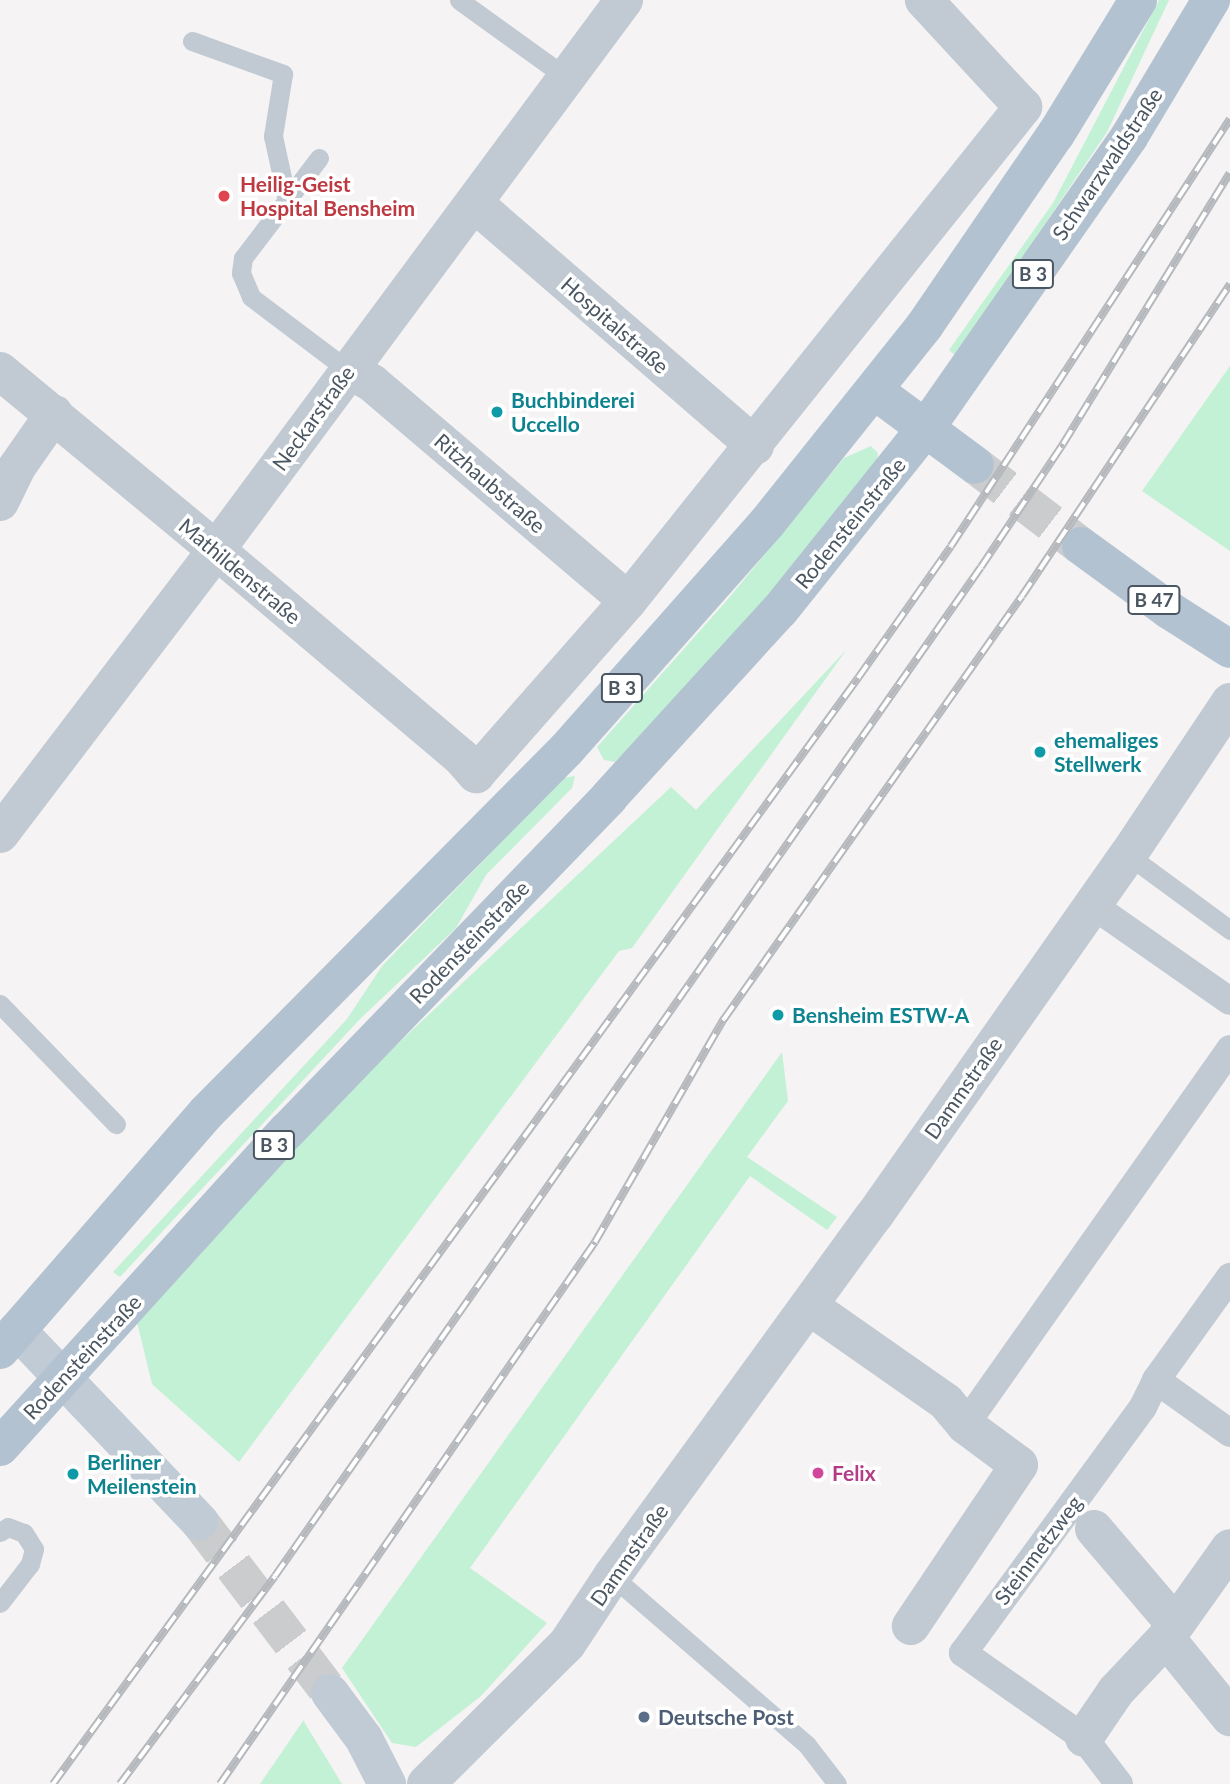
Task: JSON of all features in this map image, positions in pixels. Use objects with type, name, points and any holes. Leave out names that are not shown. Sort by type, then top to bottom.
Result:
[{"type":"main road","name":"B 3","points":[[6,1330],[206,1113],[566,750],[767,523],[925,325],[1056,134],[1138,0]]},
{"type":"main road","name":"Schwarzwaldstraße","points":[[926,428],[1129,137],[1212,0]]},
{"type":"main road","points":[[875,391],[975,465]]},
{"type":"main road","name":"Rodensteinstraße","points":[[0,1447],[286,1131],[609,797],[780,610],[926,428]]},
{"type":"main road","name":"B 47","points":[[1082,546],[1169,610],[1230,649]]},
{"type":"main road","points":[[566,750],[582,759],[597,773],[609,797]]},
{"type":"main road","points":[[6,1330],[61,1377],[200,1521]]},
{"type":"main road","points":[[330,1693],[364,1739],[387,1784]]},
{"type":"street","name":"Neckarstraße","points":[[0,834],[475,204],[624,0]]},
{"type":"street","points":[[628,601],[755,446],[1023,107],[924,0]]},
{"type":"street","name":"Hospitalstraße","points":[[475,204],[755,446]]},
{"type":"street","name":"Ritzhaubstraße","points":[[348,370],[372,383],[628,601]]},
{"type":"street","name":"Mathildenstraße","points":[[0,371],[461,757],[476,774],[628,601]]},
{"type":"street","points":[[0,502],[17,467],[54,414]]},
{"type":"street","name":"Dammstraße","points":[[426,1784],[567,1644],[612,1576],[809,1306],[1128,855],[1230,702]]},
{"type":"street","points":[[1091,904],[1230,1001]]},
{"type":"street","points":[[965,1425],[1230,1049]]},
{"type":"street","name":"Steinmetzweg","points":[[1119,1784],[1084,1738],[962,1653],[1143,1408],[1156,1380],[1230,1277]]},
{"type":"street","points":[[809,1306],[946,1402],[965,1425],[1019,1465],[911,1626]]},
{"type":"street","points":[[1156,1380],[1230,1433]]},
{"type":"street","points":[[1094,1529],[1170,1630],[1230,1717]]},
{"type":"street","points":[[1084,1738],[1115,1691],[1170,1630],[1230,1548]]},
{"type":"lane","points":[[459,0],[567,78]]},
{"type":"lane","points":[[192,41],[283,74],[273,136],[288,200]]},
{"type":"lane","points":[[319,158],[243,258],[241,273],[251,297],[348,370]]},
{"type":"lane","points":[[1128,855],[1230,930]]},
{"type":"lane","points":[[0,1004],[116,1124]]},
{"type":"lane","points":[[0,1532],[8,1527],[24,1533],[34,1549],[30,1564],[0,1603]]},
{"type":"lane","points":[[612,1576],[807,1745],[837,1784]]},
{"type":"green space","points":[[1159,0],[1169,0],[1107,132],[956,356],[949,350],[1053,203]]},
{"type":"green space","points":[[1230,366],[1230,551],[1142,491]]},
{"type":"green space","points":[[871,446],[878,453],[877,462],[785,576],[694,680],[615,762],[604,760],[597,747],[728,599],[844,458]]},
{"type":"green space","points":[[847,649],[632,948],[619,951],[239,1462],[152,1384],[137,1322],[304,1132],[671,787],[696,810]]},
{"type":"green space","points":[[575,776],[572,788],[486,875],[456,928],[360,1019],[120,1277],[113,1272],[347,1019],[382,966],[563,778]]},
{"type":"green space","points":[[782,1052],[788,1101],[747,1157],[837,1217],[827,1230],[750,1176],[470,1568],[547,1623],[481,1696],[416,1747],[392,1743],[342,1668]]},
{"type":"green space","points":[[303,1721],[342,1784],[260,1784]]},
{"type":"tunnel","points":[[975,465],[1081,546]]},
{"type":"tunnel","points":[[199,1521],[330,1693]]},
{"type":"railway","points":[[53,1784],[858,678],[951,546],[1230,119]]},
{"type":"railway","points":[[120,1784],[275,1576],[981,567],[1063,444],[1230,173]]},
{"type":"railway","points":[[220,1784],[595,1242],[724,1019],[1022,596],[1230,284]]},
{"type":"place","name":"Heilig-Geist Hospital Bensheim","points":[[224,196]]},
{"type":"place","name":"Buchbinderei Uccello","points":[[497,412]]},
{"type":"place","name":"ehemaliges Stellwerk","points":[[1040,752]]},
{"type":"place","name":"Bensheim ESTW-A","points":[[778,1015]]},
{"type":"place","name":"Felix","points":[[818,1473]]},
{"type":"place","name":"Berliner Meilenstein","points":[[73,1474]]},
{"type":"place","name":"Deutsche Post","points":[[644,1717]]}]
